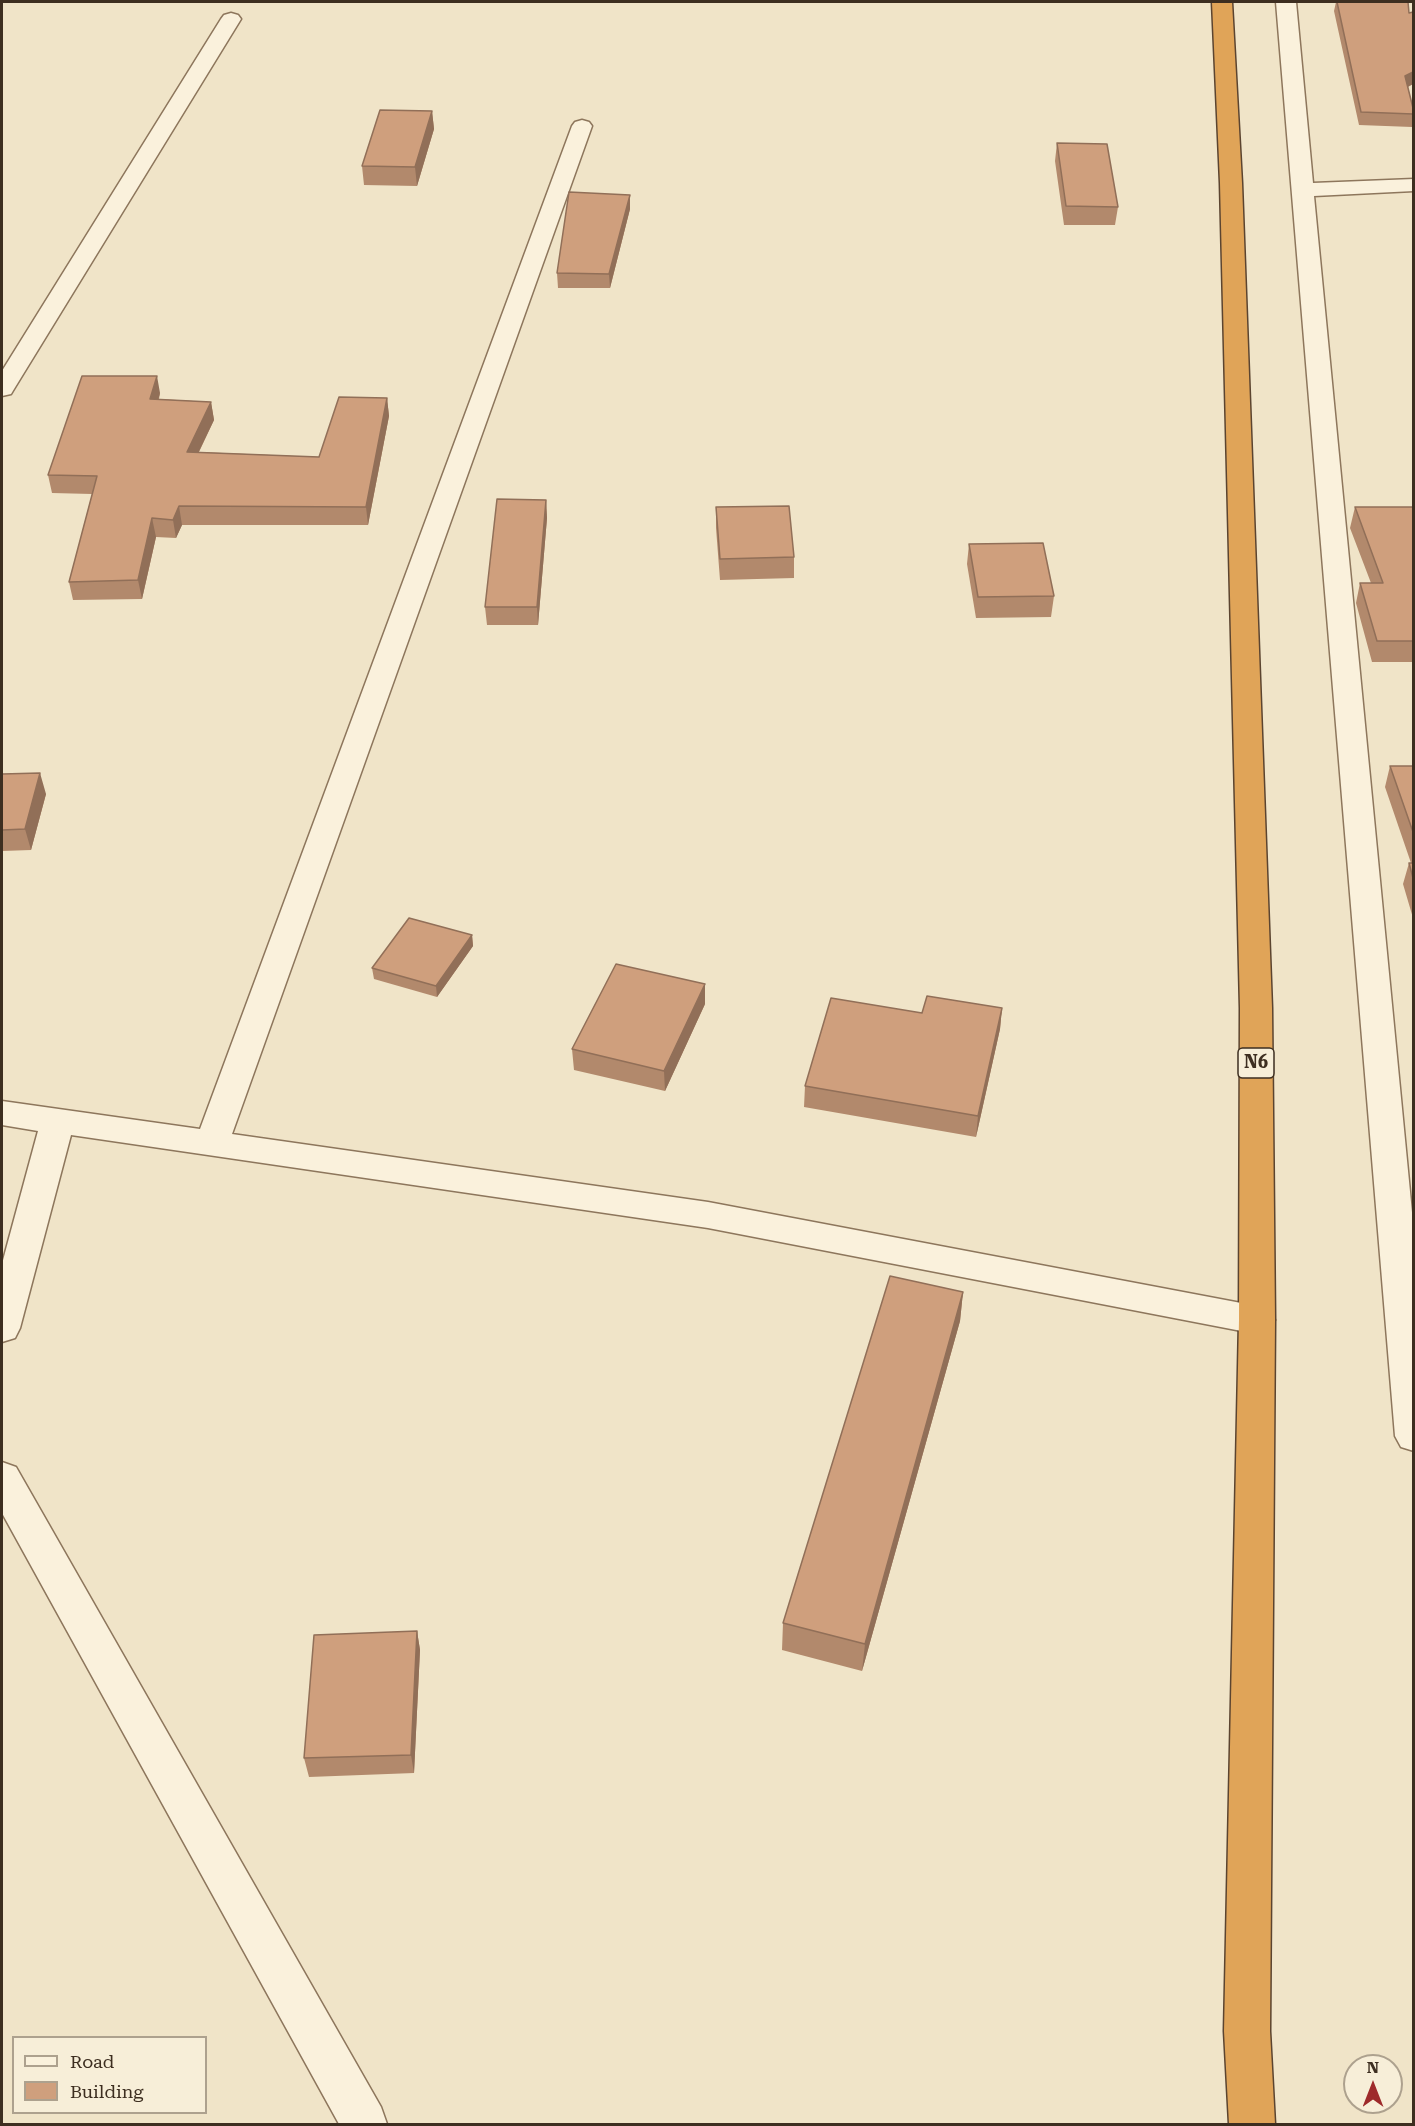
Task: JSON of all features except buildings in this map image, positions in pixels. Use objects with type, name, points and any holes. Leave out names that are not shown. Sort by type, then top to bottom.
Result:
[{"type":"highway","name":"N6","points":[[1222,2],[1232,195],[1255,996],[1257,1320],[1248,2031],[1252,2124]]},
{"type":"street","points":[[1286,2],[1303,190],[1400,1133],[1413,1436]]},
{"type":"street","points":[[2,389],[231,19]]},
{"type":"street","points":[[212,1143],[582,126]]},
{"type":"street","points":[[1303,190],[1413,185]]},
{"type":"street","points":[[2,1113],[708,1215],[1257,1320]]},
{"type":"street","points":[[2,1328],[58,1121]]},
{"type":"street","points":[[2,1478],[364,2124]]}]
